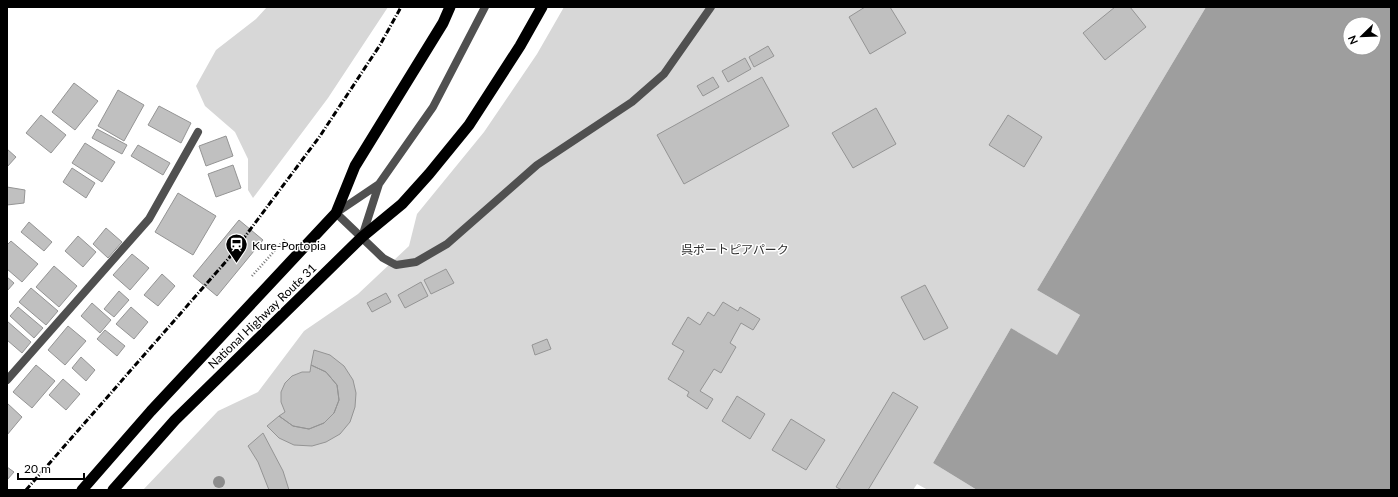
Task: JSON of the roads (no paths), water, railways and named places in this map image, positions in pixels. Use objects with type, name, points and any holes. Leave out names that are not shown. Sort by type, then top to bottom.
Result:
[{"type":"highway","name":"National Highway Route 31","points":[[82,490],[151,411],[336,213],[355,166],[442,23],[450,7]]},
{"type":"highway","name":"National Highway Route 31","points":[[113,490],[175,420],[362,237],[402,204],[469,125],[520,46],[542,7]]},
{"type":"street","points":[[362,237],[379,184],[433,107],[486,7]]},
{"type":"street","points":[[379,184],[336,213],[383,258],[396,265],[416,262],[447,244],[537,165],[632,102],[664,74],[710,7]]},
{"type":"street","points":[[7,380],[150,220],[198,132]]},
{"type":"railway","points":[[26,490],[229,258],[320,136],[380,45],[401,7]]},
{"type":"place","name":"Kure-Portopia","points":[[237,264]]},
{"type":"park label","name":"呉ポートピアパーク","points":[[735,249]]}]
